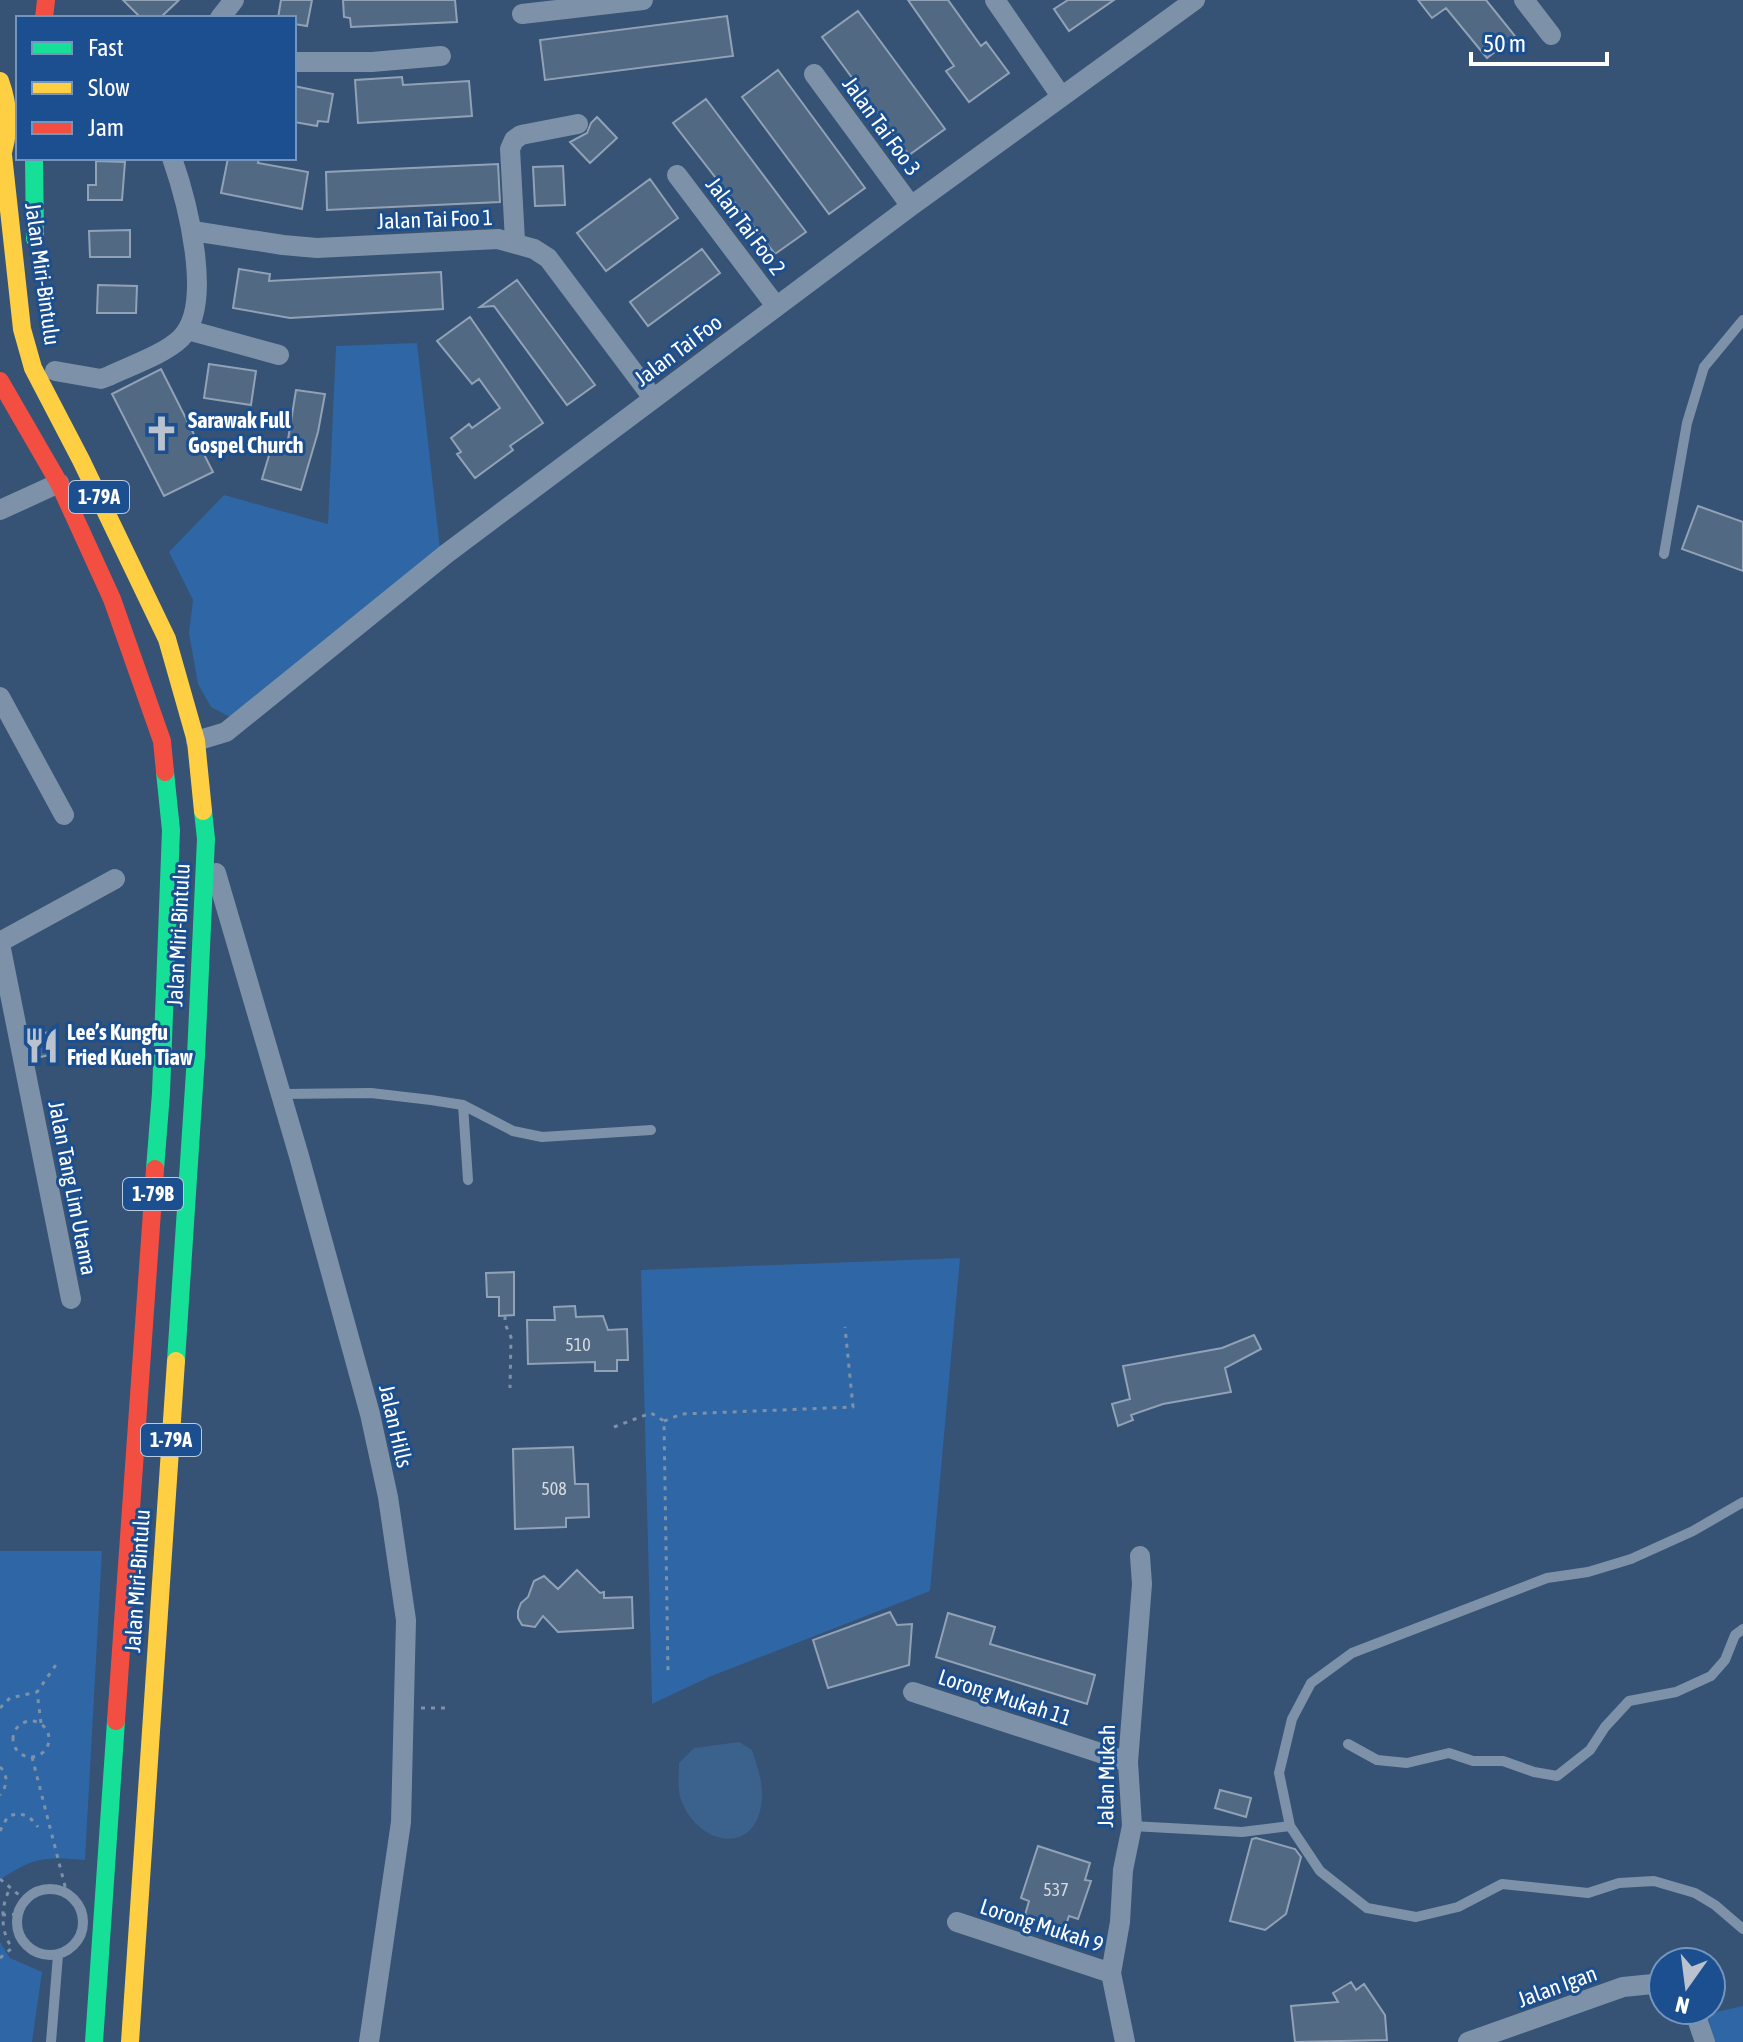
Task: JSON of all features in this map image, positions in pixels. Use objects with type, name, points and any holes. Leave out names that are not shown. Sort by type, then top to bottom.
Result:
[{"type":"highway","name":"Jalan Miri-Bintulu","points":[[0,81],[8,115],[2,158],[22,329],[33,368],[167,639],[196,741],[206,839],[196,1056],[130,2042]]},
{"type":"highway","points":[[34,160],[36,258]]},
{"type":"highway","points":[[54,364],[79,437],[81,460]]},
{"type":"highway","name":"Jalan Miri-Bintulu","points":[[0,381],[59,483],[112,599],[162,741],[171,830],[161,1093],[94,2042]]},
{"type":"street","points":[[222,16],[234,0]]},
{"type":"street","points":[[522,14],[643,0]]},
{"type":"street","points":[[995,0],[1061,96]]},
{"type":"street","name":"Jalan Tai Foo","points":[[196,741],[226,732],[446,554],[911,206],[1195,0]]},
{"type":"street","points":[[1524,0],[1551,35]]},
{"type":"street","points":[[296,62],[372,62],[441,56]]},
{"type":"street","name":"Jalan Tai Foo 3","points":[[814,74],[911,206]]},
{"type":"street","points":[[515,241],[510,149],[514,140],[521,135],[578,124]]},
{"type":"street","points":[[54,364],[91,378],[109,376],[171,346],[188,330],[195,299],[193,231],[173,160]]},
{"type":"street","name":"Jalan Tai Foo 2","points":[[677,175],[776,306]]},
{"type":"street","name":"Jalan Tai Foo 1","points":[[193,231],[317,248],[498,239],[515,241],[548,258],[653,398]]},
{"type":"street","points":[[188,330],[279,355]]},
{"type":"street","points":[[0,509],[59,483]]},
{"type":"street","points":[[0,697],[64,815]]},
{"type":"street","name":"Jalan Hills","points":[[206,839],[370,1414],[385,1484],[406,1620],[401,1822],[369,2042]]},
{"type":"street","points":[[0,943],[115,879]]},
{"type":"street","name":"Jalan Tang Lim Utama","points":[[0,943],[71,1299]]},
{"type":"street","name":"Jalan Mukah","points":[[1125,2042],[1111,1973],[1120,1922],[1123,1870],[1132,1826],[1128,1762],[1142,1584],[1140,1556]]},
{"type":"street","name":"Lorong Mukah 11","points":[[913,1692],[1128,1762]]},
{"type":"street","name":"Lorong Mukah 9","points":[[957,1922],[1111,1973]]},
{"type":"street","name":"Jalan Igan","points":[[1468,2042],[1623,1987],[1647,1985]]},
{"type":"lane","points":[[1664,554],[1687,423],[1704,367],[1743,320]]},
{"type":"lane","points":[[281,1094],[371,1093],[463,1105],[513,1131],[542,1137],[651,1130]]},
{"type":"lane","points":[[463,1105],[468,1180]]},
{"type":"lane","points":[[1743,1502],[1693,1531],[1631,1559],[1588,1572],[1547,1578],[1352,1653],[1311,1683],[1292,1719],[1279,1773],[1290,1826],[1320,1871],[1367,1908],[1416,1917],[1458,1907],[1502,1884],[1588,1893],[1619,1883],[1654,1881],[1695,1893],[1743,1929]]},
{"type":"lane","points":[[1348,1744],[1377,1760],[1407,1763],[1449,1753],[1473,1761],[1503,1761],[1557,1776],[1590,1750],[1605,1727],[1629,1701],[1676,1692],[1711,1676],[1725,1660],[1735,1635],[1743,1629]]},
{"type":"lane","points":[[1132,1826],[1242,1832],[1290,1826]]},
{"type":"lane","points":[[45,1890],[67,1894],[75,1901],[83,1922],[76,1943],[58,1955],[39,1953],[23,1942],[17,1924],[25,1900],[45,1890]]},
{"type":"lane","points":[[51,2042],[58,1955]]},
{"type":"path","points":[[505,1316],[511,1337],[510,1388]]},
{"type":"path","points":[[664,1421],[682,1414],[853,1407],[845,1327]]},
{"type":"path","points":[[614,1427],[651,1413],[664,1421]]},
{"type":"path","points":[[664,1421],[668,1672]]},
{"type":"path","points":[[41,1724],[30,1722],[19,1727],[13,1738],[16,1749],[32,1757],[42,1753],[48,1744],[48,1733],[41,1724],[37,1692],[58,1662]]},
{"type":"path","points":[[0,1708],[10,1698],[37,1692]]},
{"type":"path","points":[[406,1708],[448,1708]]},
{"type":"path","points":[[32,1757],[67,1894]]},
{"type":"path","points":[[0,1767],[6,1780],[0,1795]]},
{"type":"path","points":[[0,1831],[8,1816],[19,1813],[30,1816],[38,1827]]},
{"type":"path","points":[[0,1879],[25,1900]]},
{"type":"path","points":[[0,1958],[12,1948],[2,1932],[1,1916],[3,1902],[11,1887]]},
{"type":"path","points":[[1,1916],[18,1914]]},
{"type":"shaded area","points":[[417,343],[440,549],[230,717],[211,707],[198,684],[189,633],[193,600],[169,552],[224,495],[328,524],[336,346]]},
{"type":"shaded area","points":[[960,1258],[930,1591],[709,1677],[652,1704],[641,1270]]},
{"type":"shaded area","points":[[0,1551],[102,1551],[85,1860],[40,1860],[0,1880]]},
{"type":"shaded area","points":[[739,1742],[752,1750],[760,1776],[760,1813],[742,1836],[729,1839],[702,1829],[690,1817],[681,1800],[679,1763],[694,1748]]},
{"type":"shaded area","points":[[0,1942],[10,1958],[42,1972],[32,2042],[0,2042]]},
{"type":"shaded area","points":[[1743,2006],[1743,2042],[1715,2042],[1710,2026],[1727,2026],[1727,2010]]},
{"type":"building","points":[[123,0],[179,0],[162,16],[139,16]]},
{"type":"building","points":[[281,0],[312,0],[307,26],[296,24],[296,16],[278,16]]},
{"type":"building","points":[[343,0],[455,0],[457,22],[351,27],[350,18],[344,17]]},
{"type":"building","points":[[908,0],[948,0],[981,46],[986,42],[1009,73],[969,102],[946,71],[954,66]]},
{"type":"building","points":[[1068,0],[1114,0],[1069,31],[1054,9]]},
{"type":"building","points":[[1418,0],[1486,0],[1515,36],[1487,58],[1446,8],[1432,18]]},
{"type":"building","points":[[858,11],[945,129],[909,155],[822,37]]},
{"type":"building","points":[[727,16],[733,56],[545,80],[540,40]]},
{"type":"building","points":[[778,70],[865,188],[829,214],[742,97]]},
{"type":"building","points":[[402,77],[403,85],[469,81],[472,116],[358,123],[355,80]]},
{"type":"building","points":[[296,86],[333,94],[328,122],[318,121],[317,126],[296,122]]},
{"type":"building","points":[[706,99],[806,232],[775,254],[673,123]]},
{"type":"building","points":[[597,117],[617,138],[590,163],[570,142],[587,133]]},
{"type":"building","points":[[228,160],[259,160],[258,163],[308,172],[302,209],[221,193]]},
{"type":"building","points":[[96,161],[125,162],[122,200],[88,200],[88,185],[96,185]]},
{"type":"building","points":[[498,164],[500,202],[327,210],[326,172]]},
{"type":"building","points":[[563,166],[565,205],[535,206],[533,167]]},
{"type":"building","points":[[650,179],[678,218],[606,271],[577,233]]},
{"type":"building","points":[[130,230],[130,257],[90,257],[89,231]]},
{"type":"building","points":[[702,249],[720,273],[648,326],[630,302]]},
{"type":"building","points":[[239,269],[270,274],[269,281],[441,272],[443,309],[290,318],[233,308]]},
{"type":"building","points":[[517,280],[595,385],[567,405],[494,306],[480,307]]},
{"type":"building","points":[[98,285],[137,286],[136,313],[97,313]]},
{"type":"building","points":[[470,317],[543,423],[510,446],[513,450],[475,478],[457,454],[461,452],[451,438],[469,424],[472,428],[500,408],[479,379],[472,384],[437,341]]},
{"type":"building","points":[[209,364],[256,371],[251,405],[204,398]]},
{"type":"building","name":"Sarawak Full Gospel Church","points":[[161,369],[213,472],[164,496],[112,394]]},
{"type":"building","points":[[296,390],[325,394],[318,432],[301,490],[262,479],[273,442],[287,446]]},
{"type":"building","points":[[1698,506],[1743,522],[1743,571],[1682,549]]},
{"type":"building","name":"Lee’s Kungfu Fried Kueh Tiaw","points":[[49,1032],[54,1054],[36,1058],[32,1036]]},
{"type":"building","points":[[514,1272],[514,1315],[499,1316],[499,1297],[487,1297],[486,1273]]},
{"type":"building","points":[[575,1306],[576,1317],[603,1316],[608,1330],[627,1329],[628,1360],[617,1360],[617,1371],[595,1371],[595,1362],[528,1364],[527,1320],[555,1320],[554,1307]]},
{"type":"building","points":[[1254,1335],[1261,1349],[1225,1368],[1231,1392],[1163,1404],[1131,1415],[1133,1420],[1118,1426],[1112,1404],[1130,1399],[1123,1366],[1222,1348]]},
{"type":"building","points":[[573,1447],[575,1484],[588,1484],[589,1517],[566,1518],[566,1527],[515,1529],[513,1449]]},
{"type":"building","points":[[577,1570],[600,1593],[604,1592],[604,1598],[632,1597],[633,1628],[558,1632],[543,1616],[535,1627],[522,1625],[518,1611],[534,1581],[544,1576],[558,1589]]},
{"type":"building","points":[[890,1612],[897,1625],[912,1624],[909,1665],[828,1688],[813,1640]]},
{"type":"building","points":[[948,1613],[995,1627],[990,1644],[1095,1675],[1087,1704],[936,1657]]},
{"type":"building","points":[[1220,1790],[1251,1798],[1246,1817],[1215,1808]]},
{"type":"building","points":[[1252,1839],[1295,1849],[1301,1857],[1286,1914],[1265,1930],[1230,1921]]},
{"type":"building","points":[[1038,1846],[1090,1863],[1085,1880],[1091,1881],[1078,1919],[1069,1916],[1065,1928],[1025,1915],[1029,1901],[1021,1898]]},
{"type":"building","points":[[1351,1982],[1356,1990],[1364,1984],[1385,2015],[1387,2040],[1295,2042],[1291,2006],[1338,2002],[1333,1993]]},
{"type":"traffic: fast","points":[[34,160],[35,239]]},
{"type":"traffic: fast","points":[[155,1169],[161,1093],[171,830],[165,772]]},
{"type":"traffic: fast","points":[[176,1361],[196,1056],[206,839],[203,811]]},
{"type":"traffic: fast","points":[[94,2042],[116,1721]]},
{"type":"traffic: slow","points":[[0,81],[8,121],[0,161]]},
{"type":"traffic: slow","points":[[3,155],[22,329],[33,368],[167,639],[196,741],[203,811]]},
{"type":"traffic: slow","points":[[130,2042],[176,1361]]},
{"type":"traffic: jam","points":[[44,16],[46,0]]},
{"type":"traffic: jam","points":[[0,381],[59,483],[112,599],[162,741],[165,772]]},
{"type":"traffic: jam","points":[[116,1721],[155,1169]]},
{"type":"place","name":"Sarawak Full Gospel Church","points":[[162,433]]},
{"type":"place","name":"Lee’s Kungfu Fried Kueh Tiaw","points":[[41,1045]]}]
